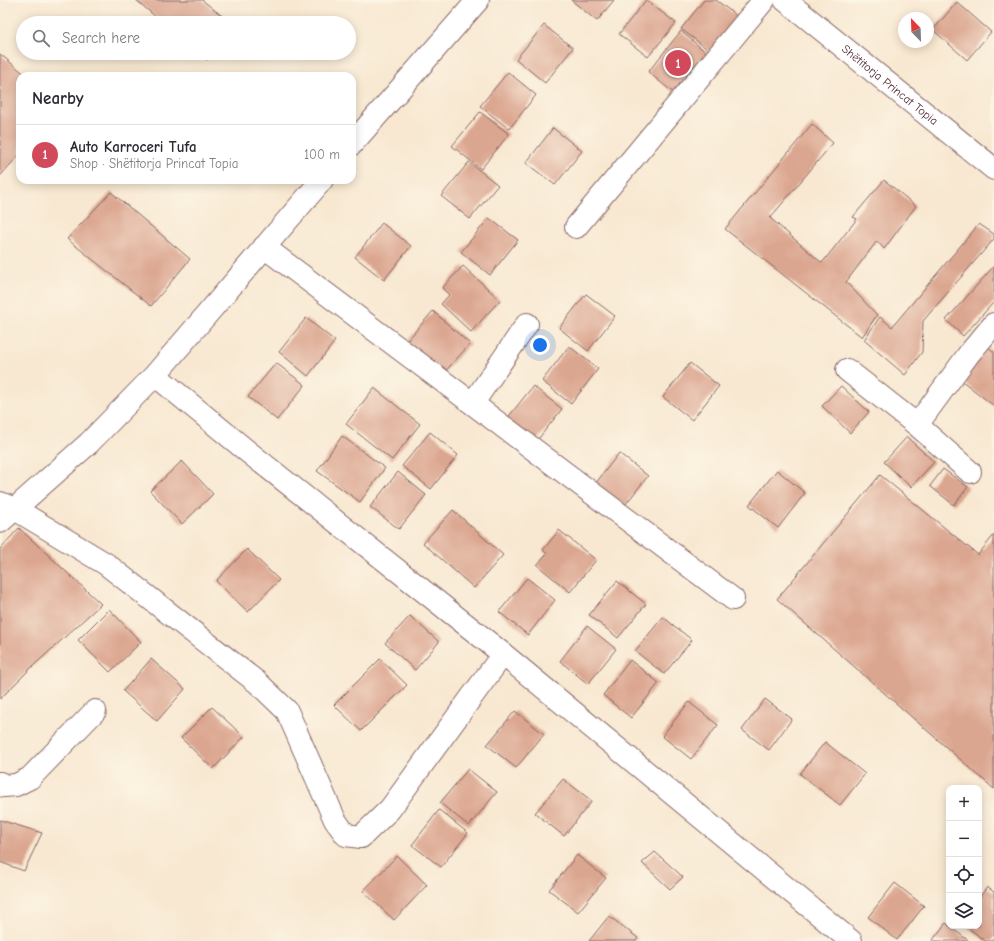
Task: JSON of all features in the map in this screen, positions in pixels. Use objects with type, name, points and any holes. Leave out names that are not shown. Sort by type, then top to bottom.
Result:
[{"type":"street","points":[[356,139],[478,0]]},
{"type":"street","points":[[576,227],[764,0]]},
{"type":"street","name":"Shëtitorja Princat Topia","points":[[785,0],[994,169]]},
{"type":"street","points":[[319,184],[155,375],[89,443],[5,511],[106,564],[258,683],[287,711],[336,820],[346,835],[360,837],[390,809],[503,654]]},
{"type":"street","points":[[264,247],[733,599]]},
{"type":"street","points":[[473,403],[527,324]]},
{"type":"street","points":[[917,425],[968,355],[994,324]]},
{"type":"street","points":[[847,370],[917,425],[970,472]]},
{"type":"street","points":[[155,375],[247,451],[503,654],[852,941]]},
{"type":"street","points":[[0,784],[4,786],[16,785],[30,778],[95,711]]},
{"type":"building","points":[[136,0],[202,0],[222,16],[155,16]]},
{"type":"building","points":[[571,0],[614,0],[597,21]]},
{"type":"building","points":[[646,0],[676,23],[648,57],[619,34]]},
{"type":"building","points":[[704,0],[716,0],[738,17],[710,51],[681,29]]},
{"type":"building","points":[[957,2],[991,32],[967,60],[934,31],[934,29]]},
{"type":"building","points":[[544,25],[573,48],[545,83],[516,59]]},
{"type":"building","points":[[681,31],[708,54],[675,94],[648,72]]},
{"type":"building","points":[[0,54],[22,72],[16,72],[16,158],[0,176]]},
{"type":"building","points":[[508,72],[536,95],[509,129],[480,106]]},
{"type":"building","points":[[480,112],[509,134],[481,169],[452,146]]},
{"type":"building","points":[[812,124],[833,143],[770,218],[822,263],[857,219],[853,217],[884,180],[916,206],[884,249],[877,241],[846,282],[877,315],[862,337],[725,229]]},
{"type":"building","points":[[553,128],[582,151],[555,185],[526,163]]},
{"type":"building","points":[[469,162],[498,185],[470,219],[441,196]]},
{"type":"building","points":[[111,192],[190,259],[151,306],[67,239]]},
{"type":"building","points":[[489,218],[518,240],[490,275],[461,252]]},
{"type":"building","points":[[382,223],[411,246],[384,280],[355,257]]},
{"type":"building","points":[[979,224],[994,234],[994,239],[923,321],[922,352],[905,375],[864,340],[880,317],[892,327]]},
{"type":"building","points":[[463,266],[500,300],[471,332],[441,304],[449,295],[442,288]]},
{"type":"building","points":[[994,266],[994,302],[963,336],[946,320]]},
{"type":"building","points":[[586,294],[615,316],[588,351],[559,328]]},
{"type":"building","points":[[433,311],[470,344],[442,375],[406,342]]},
{"type":"building","points":[[306,318],[335,341],[308,376],[279,352]]},
{"type":"building","points":[[569,346],[598,369],[571,404],[542,381]]},
{"type":"building","points":[[988,347],[994,352],[994,406],[961,380]]},
{"type":"building","points":[[276,363],[305,385],[277,420],[248,397]]},
{"type":"building","points":[[690,363],[719,386],[692,420],[663,397]]},
{"type":"building","points":[[533,386],[562,409],[535,443],[506,420]]},
{"type":"building","points":[[841,386],[869,412],[850,433],[822,406]]},
{"type":"building","points":[[374,388],[420,424],[392,460],[346,424]]},
{"type":"building","points":[[430,432],[458,455],[431,489],[402,466]]},
{"type":"building","points":[[342,436],[385,468],[360,502],[317,471]]},
{"type":"building","points":[[907,437],[934,462],[911,487],[884,462]]},
{"type":"building","points":[[619,453],[648,476],[621,510],[592,488]]},
{"type":"building","points":[[182,461],[213,494],[182,524],[150,491]]},
{"type":"building","points":[[943,469],[968,487],[954,505],[930,486]]},
{"type":"building","points":[[777,470],[805,493],[778,528],[749,505]]},
{"type":"building","points":[[398,472],[426,495],[399,529],[370,507]]},
{"type":"building","points":[[880,475],[978,555],[994,535],[994,789],[777,599]]},
{"type":"building","points":[[453,510],[503,555],[474,588],[423,543]]},
{"type":"building","points":[[19,528],[101,604],[31,668],[0,699],[0,549]]},
{"type":"building","points":[[559,530],[596,560],[570,592],[537,565],[547,554],[543,550]]},
{"type":"building","points":[[247,549],[279,580],[248,612],[216,581]]},
{"type":"building","points":[[527,578],[555,600],[528,635],[499,612]]},
{"type":"building","points":[[617,581],[646,604],[618,638],[589,615]]},
{"type":"building","points":[[109,609],[141,642],[110,672],[78,640]]},
{"type":"building","points":[[410,616],[439,642],[415,670],[385,643]]},
{"type":"building","points":[[663,617],[692,640],[664,674],[635,651]]},
{"type":"building","points":[[587,626],[616,649],[588,684],[560,661]]},
{"type":"building","points":[[151,659],[185,689],[157,721],[123,691]]},
{"type":"building","points":[[380,659],[407,685],[361,731],[334,705]]},
{"type":"building","points":[[630,660],[659,683],[631,718],[603,695]]},
{"type":"building","points":[[765,699],[792,719],[769,750],[742,730]]},
{"type":"building","points":[[689,702],[718,725],[691,759],[662,736]]},
{"type":"building","points":[[212,707],[244,737],[213,769],[181,738]]},
{"type":"building","points":[[515,711],[544,734],[516,768],[487,745]]},
{"type":"building","points":[[825,742],[865,774],[840,805],[800,774]]},
{"type":"building","points":[[468,769],[497,792],[469,826],[440,803]]},
{"type":"building","points":[[563,779],[592,801],[564,836],[535,813]]},
{"type":"building","points":[[439,810],[468,833],[441,867],[412,845]]},
{"type":"building","points":[[0,820],[42,833],[24,871],[0,862]]},
{"type":"building","points":[[655,852],[683,877],[670,889],[642,863]]},
{"type":"building","points":[[577,855],[606,878],[578,912],[549,890]]},
{"type":"building","points":[[397,856],[427,885],[394,920],[363,891]]},
{"type":"building","points":[[895,883],[924,906],[897,940],[868,917]]},
{"type":"building","points":[[987,887],[994,892],[994,938],[992,941],[985,941],[970,929],[982,929],[982,894]]},
{"type":"building","points":[[609,916],[638,938],[636,941],[589,941]]},
{"type":"building","points":[[946,923],[946,929],[953,929],[969,941],[932,941]]},
{"type":"place","name":"Auto Karroceri Tufa","points":[[678,63]]}]
